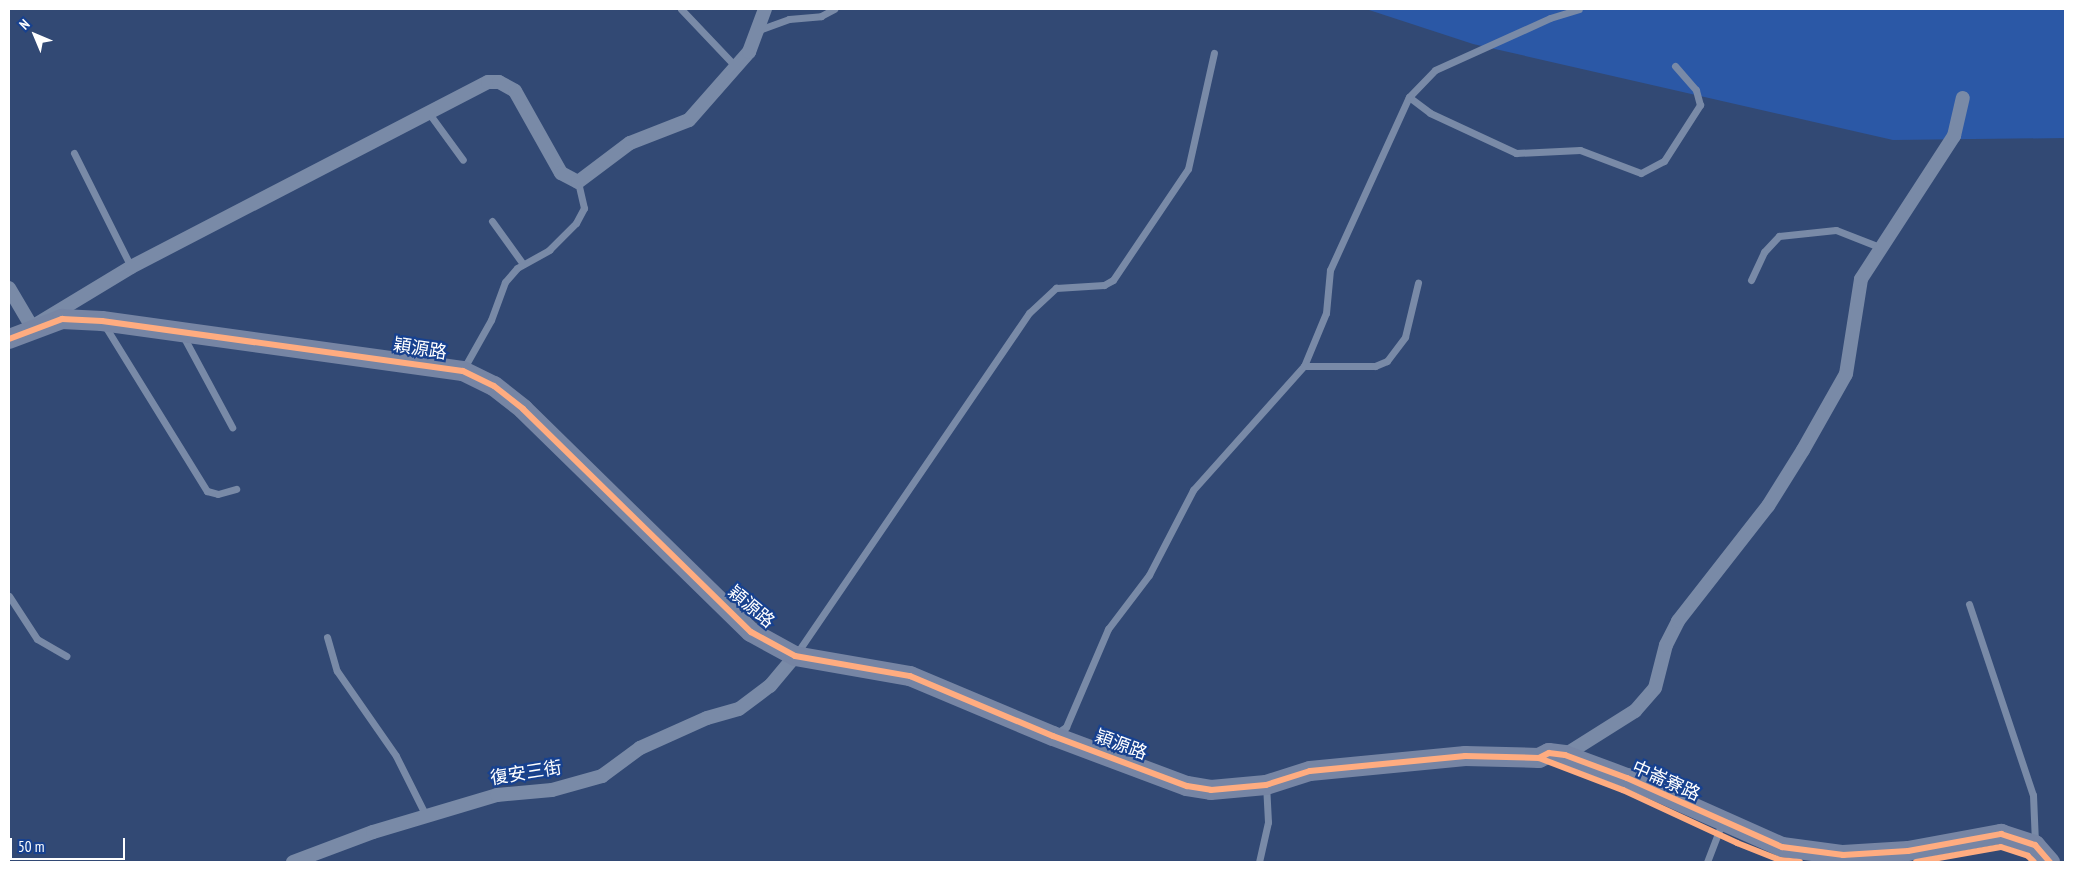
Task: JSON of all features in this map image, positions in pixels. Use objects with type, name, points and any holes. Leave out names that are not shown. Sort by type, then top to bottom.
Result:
[{"type":"street","points":[[9,288],[32,327],[132,267],[427,112],[488,82],[499,82],[514,91],[561,173],[578,182],[630,143],[689,120],[749,52],[759,30],[765,9]]},
{"type":"street","points":[[1565,755],[1635,710],[1655,688],[1666,645],[1678,621],[1768,506],[1846,374],[1862,279],[1954,136],[1963,98]]},
{"type":"street","name":"穎源路","points":[[9,339],[32,327],[62,319],[102,321],[181,334],[463,371],[494,386],[523,409],[751,632],[795,656],[910,676],[1053,736],[1188,786],[1212,790],[1266,785],[1320,770],[1465,756],[1539,758]]},
{"type":"street","name":"復安三街","points":[[293,862],[426,816],[497,795],[552,790],[602,776],[640,748],[708,718],[739,709],[770,686],[795,656]]},
{"type":"street","name":"中崙寮路","points":[[1539,758],[1549,753],[1565,755],[1720,828],[1780,860],[1800,862]]},
{"type":"street","name":"中崙寮路","points":[[1539,758],[1720,828],[1782,847],[1843,855],[1908,850],[2001,834],[2050,862]]},
{"type":"street","name":"中崙寮路","points":[[1916,862],[2001,847],[2028,856],[2034,854]]},
{"type":"lane","points":[[681,9],[736,67]]},
{"type":"lane","points":[[759,30],[789,19],[821,16],[834,9]]},
{"type":"lane","points":[[1053,736],[1066,728],[1108,629],[1149,575],[1193,490],[1304,366],[1326,313],[1330,270],[1409,97],[1435,70],[1550,18],[1579,9]]},
{"type":"lane","points":[[795,656],[1029,313],[1056,288],[1104,285],[1113,280],[1188,169],[1214,53]]},
{"type":"lane","points":[[1409,97],[1430,113],[1516,153],[1580,150],[1641,173],[1664,161],[1700,105],[1696,90],[1675,66]]},
{"type":"lane","points":[[427,112],[463,160]]},
{"type":"lane","points":[[74,153],[132,267]]},
{"type":"lane","points":[[463,371],[491,320],[498,293],[523,264],[549,250],[576,223],[584,208],[578,182]]},
{"type":"lane","points":[[492,221],[523,264]]},
{"type":"lane","points":[[1751,280],[1764,252],[1780,236],[1836,230],[1882,248]]},
{"type":"lane","points":[[1304,366],[1375,366],[1387,361],[1405,337],[1418,283]]},
{"type":"lane","points":[[102,321],[207,491],[218,494],[236,489]]},
{"type":"lane","points":[[181,334],[232,427]]},
{"type":"lane","points":[[9,596],[37,639],[66,656]]},
{"type":"lane","points":[[1969,604],[2033,795],[2034,854]]},
{"type":"lane","points":[[327,637],[337,671],[396,756],[426,816]]},
{"type":"lane","points":[[1259,862],[1268,822],[1266,785]]},
{"type":"lane","points":[[1708,861],[1720,828]]},
{"type":"shaded area","points":[[1366,9],[2065,9],[2065,138],[1893,140],[1473,44]]},
{"type":"cycle path","points":[[9,339],[62,319],[102,321],[463,371],[494,386],[523,409],[751,632],[795,656],[910,676],[1053,736],[1187,786],[1211,790],[1266,785],[1310,771],[1465,756],[1539,758],[1549,753],[1565,755],[1627,778],[1782,847],[1843,855],[1908,851],[2001,834],[2035,845],[2050,862]]},
{"type":"cycle path","points":[[1539,758],[1623,790],[1737,843],[1780,860],[1800,862]]},
{"type":"cycle path","points":[[1916,862],[2001,847],[2028,856],[2034,862]]}]
